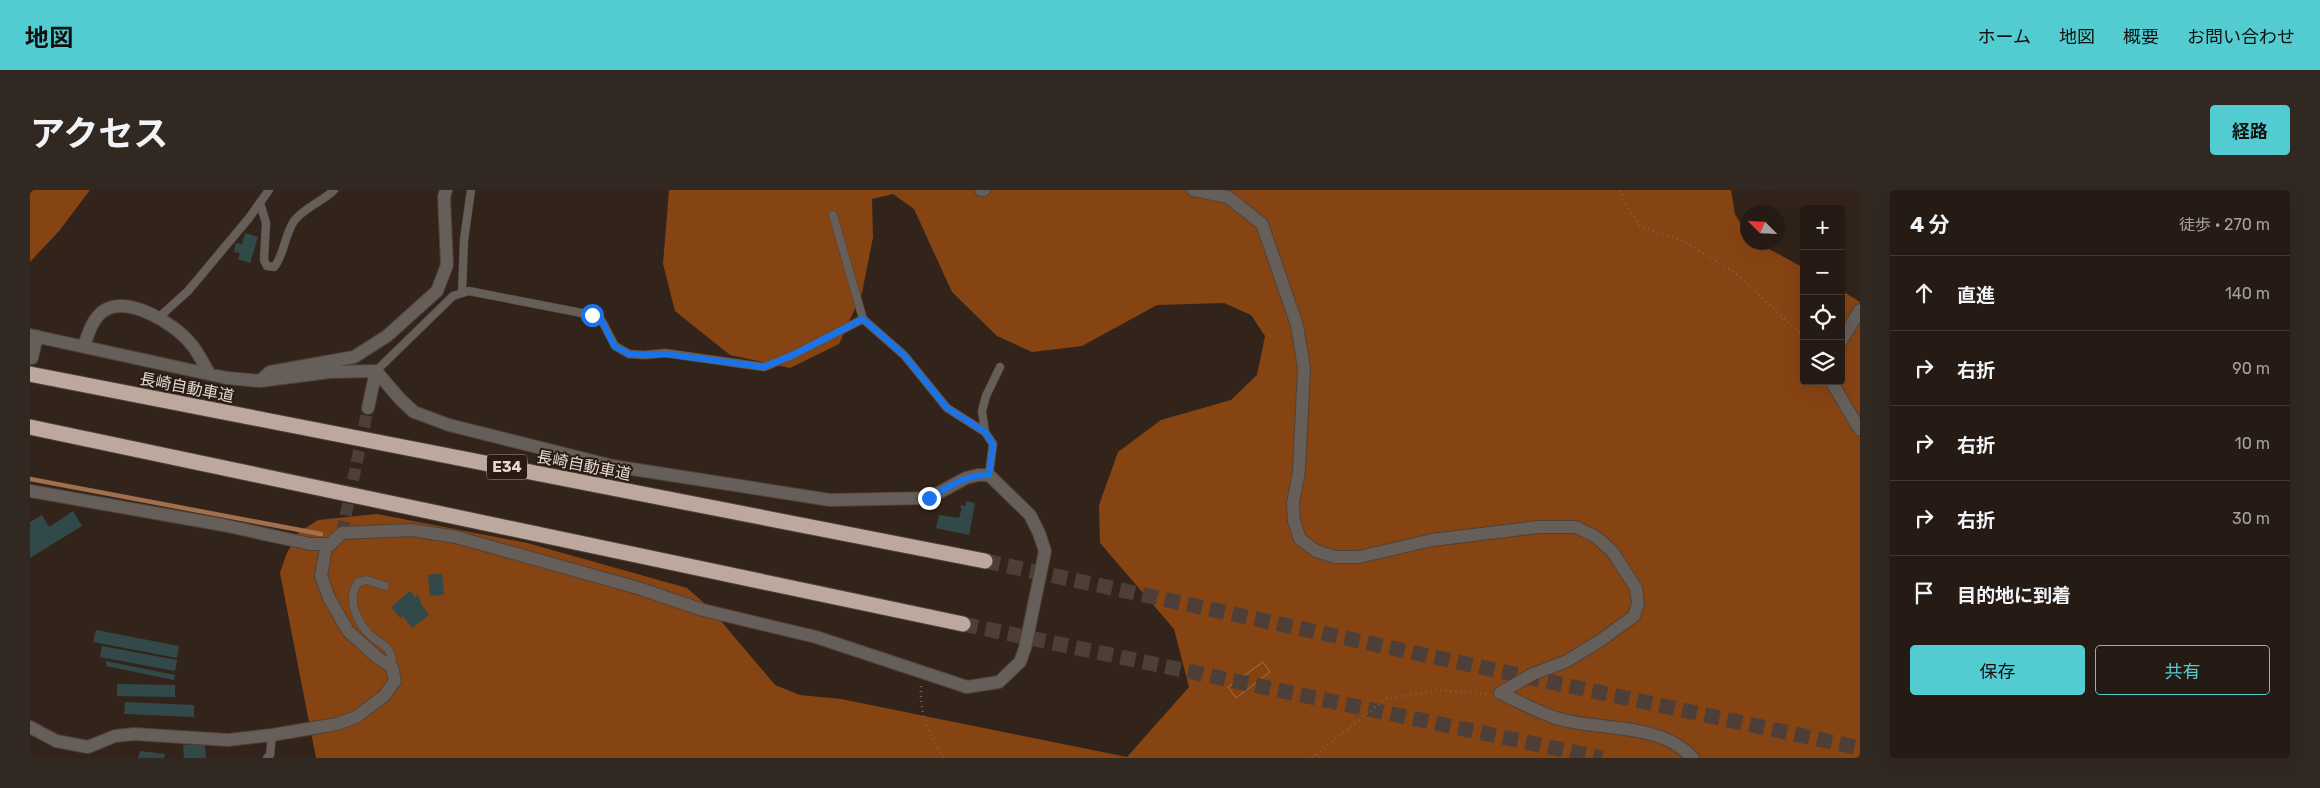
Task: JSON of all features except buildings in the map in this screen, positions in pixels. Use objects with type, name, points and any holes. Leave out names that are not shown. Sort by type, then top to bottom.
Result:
[{"type":"highway","name":"長崎自動車道","points":[[30,374],[985,561]]},
{"type":"highway","points":[[30,427],[963,624]]},
{"type":"street","points":[[260,381],[270,372],[354,357],[387,336],[437,292],[447,265],[444,197],[446,190]]},
{"type":"street","points":[[1193,190],[1228,197],[1262,224],[1297,325],[1304,368],[1299,471],[1293,503],[1294,521],[1300,539],[1316,551],[1335,557],[1359,557],[1432,540],[1538,527],[1576,527],[1596,537],[1612,551],[1636,588],[1638,604],[1634,616],[1567,661],[1533,674],[1500,693]]},
{"type":"street","points":[[84,346],[89,330],[106,310],[123,306],[141,310],[158,318],[190,342],[209,373]]},
{"type":"street","points":[[1842,340],[1860,310]]},
{"type":"street","points":[[32,358],[33,336],[227,378],[260,381],[330,372],[376,371]]},
{"type":"street","points":[[368,408],[376,371]]},
{"type":"street","points":[[30,727],[56,741],[88,747],[115,736],[134,734],[228,740],[337,724],[356,717],[384,696],[395,681],[392,667],[378,658],[348,631],[329,598],[322,576],[326,548],[342,533],[412,530],[456,537],[638,588],[703,610],[816,637],[967,686],[984,686],[999,682],[1020,662],[1025,648],[1045,551],[1030,515],[989,475],[966,478],[929,498],[830,500],[613,466],[449,425],[414,412],[376,371]]},
{"type":"street","points":[[1833,385],[1860,430]]},
{"type":"street","points":[[30,491],[223,525],[310,544],[330,544]]},
{"type":"street","points":[[1500,693],[1556,718],[1656,734],[1683,748],[1693,758]]},
{"type":"lane","points":[[158,318],[188,291],[269,190]]},
{"type":"lane","points":[[260,203],[266,223],[264,260],[267,266],[274,267],[278,263],[287,233],[294,221],[304,211],[334,190]]},
{"type":"lane","points":[[462,293],[464,240],[470,190]]},
{"type":"lane","points":[[833,215],[863,319],[904,355],[947,408],[985,432],[993,444],[989,475]]},
{"type":"lane","points":[[376,371],[453,296],[469,291],[592,315],[602,321],[614,346],[629,354],[665,354],[764,367],[793,355],[863,319]]},
{"type":"lane","points":[[985,432],[982,411],[986,396],[1000,367]]},
{"type":"lane","points":[[385,586],[367,580],[358,582],[354,589],[353,600],[356,617],[372,636],[384,644],[391,654],[392,667]]},
{"type":"lane","points":[[267,758],[270,755],[272,735]]},
{"type":"path","points":[[1620,190],[1627,206],[1640,226],[1684,241],[1738,276],[1800,333]]},
{"type":"path","points":[[923,672],[920,703],[932,739],[944,758]]},
{"type":"path","points":[[1312,758],[1385,698],[1438,690],[1483,695],[1500,693]]},
{"type":"shaded area","points":[[30,190],[90,190],[59,231],[30,262]]},
{"type":"shaded area","points":[[669,190],[1731,190],[1735,214],[1740,222],[1740,250],[1771,250],[1800,266],[1800,385],[1845,385],[1845,293],[1860,302],[1860,758],[316,758],[280,573],[286,555],[298,533],[318,520],[377,514],[527,543],[687,588],[710,608],[775,685],[800,695],[841,699],[1127,757],[1189,687],[1174,629],[1100,543],[1099,505],[1118,452],[1161,420],[1231,400],[1257,375],[1265,336],[1251,315],[1224,303],[1157,305],[1082,346],[1032,352],[997,336],[952,292],[914,209],[893,194],[872,199],[873,237],[862,293],[839,344],[790,368],[730,355],[675,311],[663,264]]},
{"type":"shaded area","points":[[1263,662],[1270,672],[1236,698],[1228,687]]},
{"type":"waterway","points":[[30,479],[321,534]]},
{"type":"tunnel","points":[[342,533],[368,408]]},
{"type":"tunnel","points":[[985,561],[1860,748]]},
{"type":"tunnel","points":[[963,624],[1602,758]]},
{"type":"route","points":[[592,315],[602,321],[614,346],[629,354],[665,354],[764,367],[793,355],[863,319],[904,355],[947,408],[985,432],[993,444],[993,460],[989,475],[966,478],[929,498]]}]
